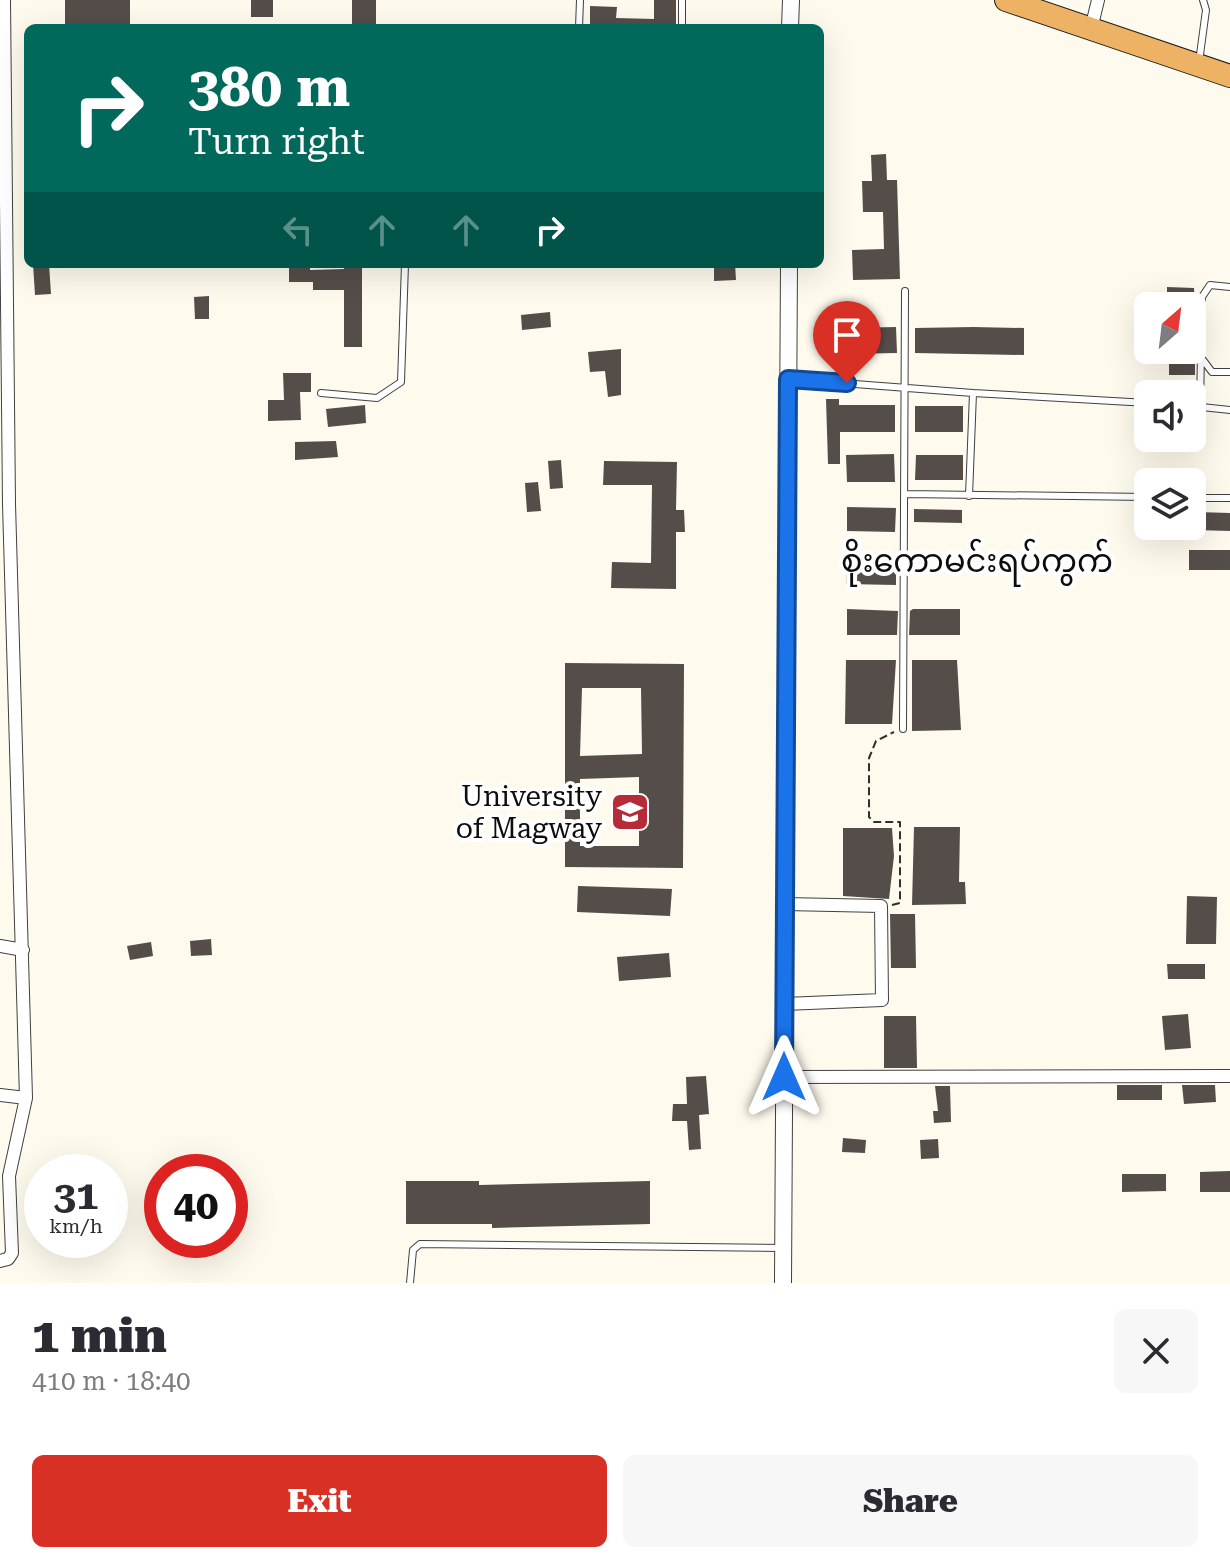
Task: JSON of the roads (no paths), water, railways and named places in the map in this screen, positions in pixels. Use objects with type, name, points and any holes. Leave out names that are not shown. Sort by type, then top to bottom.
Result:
[{"type":"highway","points":[[1006,0],[1230,76]]},
{"type":"street","points":[[0,1261],[8,1259],[12,1253],[5,1176],[26,1098],[5,503],[1,90],[4,0]]},
{"type":"street","points":[[790,24],[791,0]]},
{"type":"street","points":[[1091,29],[1098,0]]},
{"type":"street","points":[[783,1283],[789,268]]},
{"type":"street","points":[[784,1004],[882,1000],[881,906],[785,904]]},
{"type":"street","points":[[0,946],[23,950]]},
{"type":"street","points":[[784,1077],[1230,1076]]},
{"type":"street","points":[[0,1095],[26,1098]]},
{"type":"lane","points":[[579,24],[580,0]]},
{"type":"lane","points":[[682,0],[682,24]]},
{"type":"lane","points":[[1199,65],[1206,10],[1203,0]]},
{"type":"lane","points":[[321,393],[377,398],[401,382],[405,268]]},
{"type":"lane","points":[[1204,292],[1217,283],[1230,287]]},
{"type":"lane","points":[[903,729],[907,387],[905,291]]},
{"type":"lane","points":[[1205,364],[1207,368],[1221,373],[1230,372]]},
{"type":"lane","points":[[788,379],[1134,402]]},
{"type":"lane","points":[[969,496],[973,393]]},
{"type":"lane","points":[[1206,407],[1230,410]]},
{"type":"lane","points":[[906,494],[1134,497]]},
{"type":"lane","points":[[1206,498],[1230,498]]},
{"type":"lane","points":[[410,1283],[413,1250],[420,1244],[783,1248]]},
{"type":"place","name":"University of Magway","points":[[630,812]]},
{"type":"district","name":"စိုးကောမင်းရပ်ကွက်","points":[[977,561]]}]
